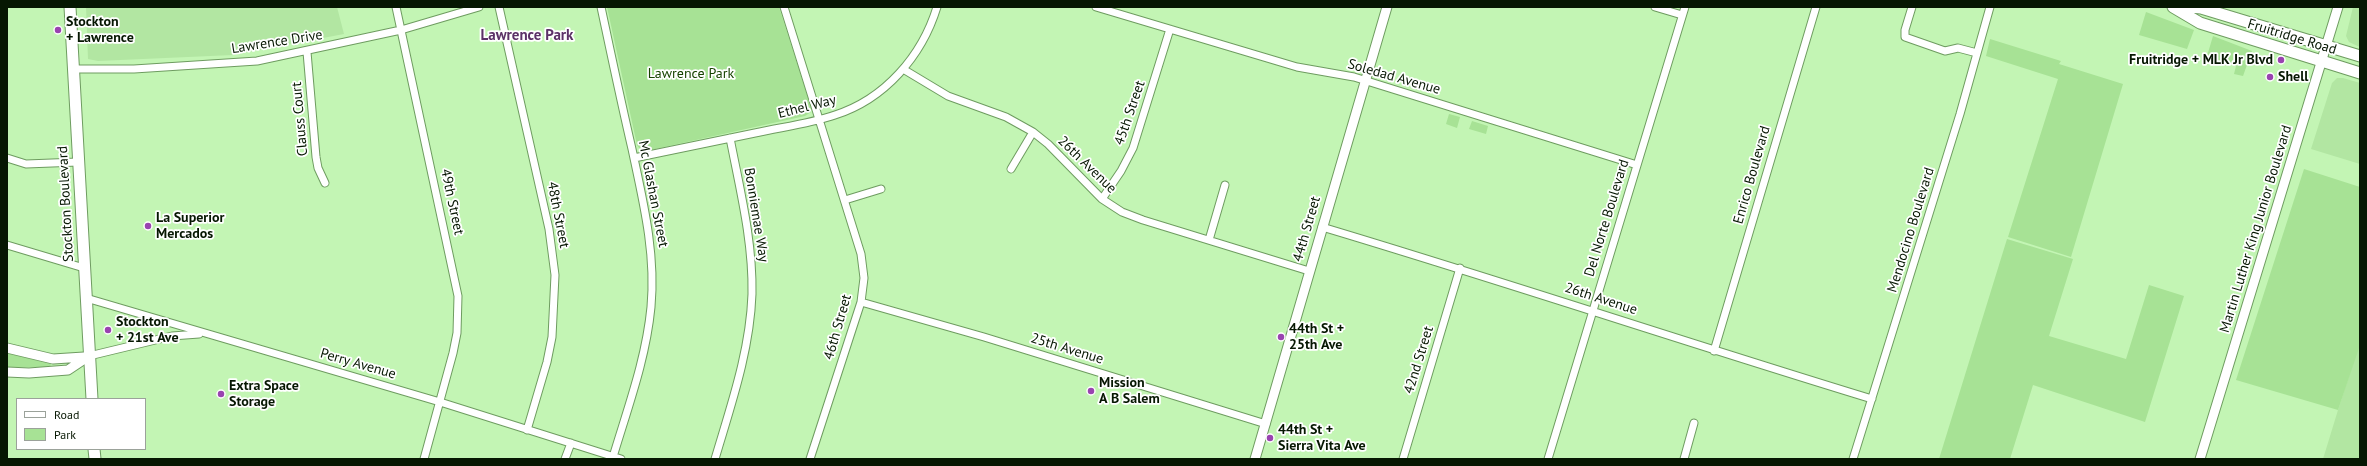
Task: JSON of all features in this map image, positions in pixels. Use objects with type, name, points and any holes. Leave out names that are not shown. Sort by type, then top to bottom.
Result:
[{"type":"main road","name":"Stockton Boulevard","points":[[70,7],[92,398]]},
{"type":"main road","name":"Fruitridge Road","points":[[2173,7],[2200,23],[2320,62],[2360,73]]},
{"type":"main road","name":"Fruitridge Road","points":[[2191,7],[2201,8],[2360,56]]},
{"type":"street","name":"49th Street","points":[[396,7],[458,296],[457,334],[424,459]]},
{"type":"street","name":"Lawrence Drive","points":[[73,69],[237,64],[306,52],[401,30],[479,7]]},
{"type":"street","name":"48th Street","points":[[499,7],[549,229],[555,275],[552,337],[547,362],[527,430]]},
{"type":"street","name":"Mc Glashan Street","points":[[601,7],[649,229],[652,259],[651,306],[642,359],[614,457]]},
{"type":"street","name":"46th Street","points":[[784,7],[861,254],[864,278],[861,302],[810,459]]},
{"type":"street","name":"Ethel Way","points":[[634,158],[820,120],[854,107],[871,97],[903,69],[922,42],[937,7]]},
{"type":"street","name":"Soledad Avenue","points":[[1096,7],[1297,67],[1344,74],[1637,165]]},
{"type":"street","name":"44th Street","points":[[1255,459],[1387,7]]},
{"type":"street","points":[[1655,7],[1682,15]]},
{"type":"street","name":"Del Norte Boulevard","points":[[1548,459],[1685,7]]},
{"type":"street","name":"Enrico Boulevard","points":[[1714,351],[1816,7]]},
{"type":"street","points":[[1912,7],[1905,30],[1905,37],[1945,51],[1958,48],[1977,53]]},
{"type":"street","name":"Mendocino Boulevard","points":[[1853,459],[1990,7]]},
{"type":"street","name":"Martin Luther King Junior Boulevard","points":[[2200,459],[2338,7]]},
{"type":"street","name":"45th Street","points":[[1102,199],[1121,171],[1133,148],[1170,29]]},
{"type":"street","name":"Clauss Court","points":[[306,52],[316,157],[318,168],[325,182]]},
{"type":"street","name":"26th Avenue","points":[[903,69],[948,96],[1006,117],[1033,132],[1048,144],[1102,199],[1132,216],[1309,271]]},
{"type":"street","points":[[1011,169],[1033,132]]},
{"type":"street","name":"Bonniemae Way","points":[[715,459],[740,375],[746,344],[752,294],[750,243],[730,138]]},
{"type":"street","points":[[7,158],[26,164],[78,162]]},
{"type":"street","points":[[1209,240],[1225,185]]},
{"type":"street","points":[[845,200],[881,189]]},
{"type":"street","name":"26th Avenue","points":[[1322,227],[1460,268],[1593,310],[1714,351],[1872,399]]},
{"type":"street","points":[[7,245],[84,268]]},
{"type":"street","name":"42nd Street","points":[[1403,459],[1460,268]]},
{"type":"street","name":"Perry Avenue","points":[[86,298],[440,402],[621,459]]},
{"type":"street","name":"25th Avenue","points":[[861,302],[984,337],[1266,424]]},
{"type":"street","points":[[7,348],[53,359],[89,356],[172,336],[194,334],[216,336]]},
{"type":"street","points":[[7,372],[29,373],[68,370],[89,356]]},
{"type":"street","points":[[1684,459],[1694,423]]},
{"type":"street","points":[[565,459],[571,443]]},
{"type":"shaded area","points":[[86,7],[337,7],[344,34],[233,55],[98,61],[88,59]]},
{"type":"shaded area","points":[[2353,7],[2360,7],[2360,47],[2349,42],[2346,36]]},
{"type":"shaded area","points":[[2337,78],[2343,78],[2360,83],[2360,164],[2311,149],[2332,83]]},
{"type":"shaded area","points":[[2359,345],[2360,459],[2323,459],[2338,410]]},
{"type":"green space","name":"Lawrence Park","points":[[607,7],[779,7],[811,107],[811,112],[805,116],[641,151],[637,145]]},
{"type":"green space","points":[[2146,12],[2194,30],[2187,49],[2139,35]]},
{"type":"green space","points":[[2213,36],[2252,51],[2243,76],[2234,74],[2236,66],[2207,56]]},
{"type":"green space","points":[[1990,39],[2061,61],[2059,64],[2123,84],[2071,257],[2008,237],[2058,79],[1986,56]]},
{"type":"green space","points":[[1449,114],[1460,117],[1457,128],[1446,124]]},
{"type":"green space","points":[[1472,121],[1488,126],[1486,134],[1469,129]]},
{"type":"green space","points":[[2304,169],[2360,187],[2360,345],[2338,410],[2236,380]]},
{"type":"green space","points":[[2007,239],[2073,259],[2049,336],[2126,359],[2149,285],[2184,296],[2145,422],[2033,385],[2010,459],[1939,459]]},
{"type":"green space","points":[[7,353],[51,364],[50,367],[7,367]]},
{"type":"place","name":"Stockton + Lawrence","points":[[58,30]]},
{"type":"place","name":"Fruitridge + MLK Jr Blvd","points":[[2281,60]]},
{"type":"place","name":"Shell","points":[[2270,77]]},
{"type":"place","name":"La Superior Mercados","points":[[148,226]]},
{"type":"place","name":"Stockton + 21st Ave","points":[[108,330]]},
{"type":"place","name":"44th St + 25th Ave","points":[[1281,337]]},
{"type":"place","name":"Mission A B Salem","points":[[1091,391]]},
{"type":"place","name":"Extra Space Storage","points":[[221,394]]},
{"type":"place","name":"44th St + Sierra Vita Ave","points":[[1270,438]]},
{"type":"district","name":"Lawrence Park","points":[[527,36]]}]
